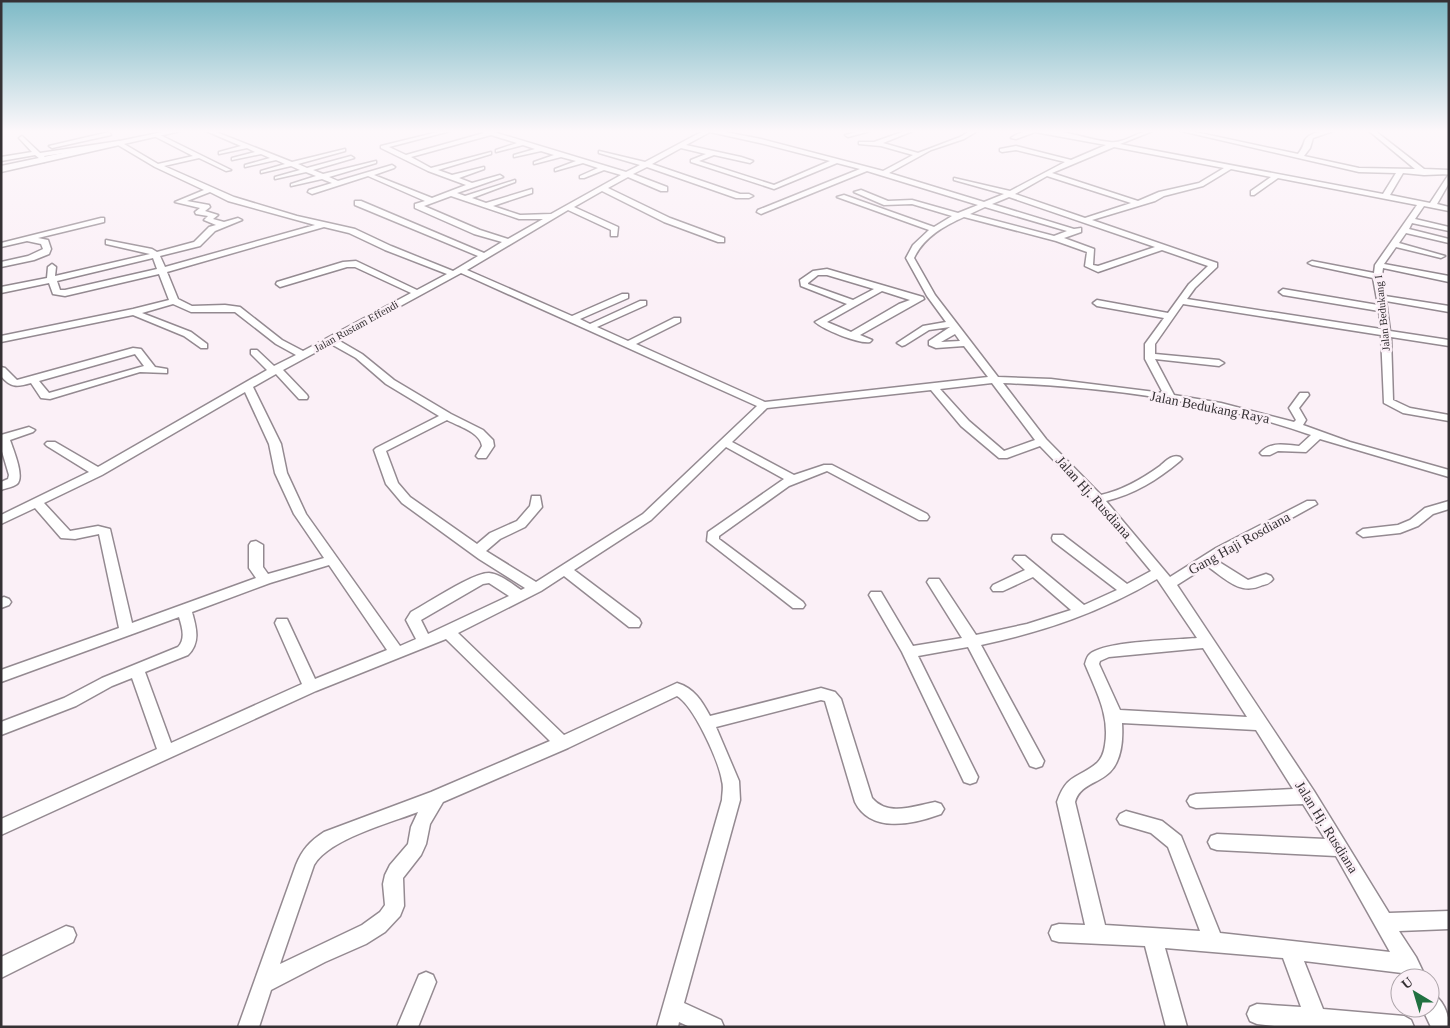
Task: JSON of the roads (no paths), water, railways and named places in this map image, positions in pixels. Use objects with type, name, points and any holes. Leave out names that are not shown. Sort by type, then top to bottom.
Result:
[{"type":"street","points":[[1,826],[311,687],[448,632],[536,588],[648,518],[764,405],[512,294],[457,272],[388,248],[352,231],[277,213],[231,199],[183,178]]},
{"type":"street","points":[[293,185],[318,178]]},
{"type":"street","points":[[325,178],[338,183]]},
{"type":"street","points":[[312,192],[355,178]]},
{"type":"street","points":[[376,178],[430,200]]},
{"type":"street","points":[[450,178],[472,185]]},
{"type":"street","points":[[497,178],[472,185],[418,206],[478,232],[509,242]]},
{"type":"street","name":"Jalan Rustam Effendi","points":[[1,520],[98,472],[275,370],[457,272],[552,216],[622,178]]},
{"type":"street","points":[[632,178],[664,189]]},
{"type":"street","points":[[688,178],[739,196],[749,196]]},
{"type":"street","points":[[746,178],[774,187],[798,178]]},
{"type":"street","points":[[761,212],[847,178]]},
{"type":"street","points":[[897,178],[986,203],[1074,231]]},
{"type":"street","name":"Jalan Hj. Rusdiana","points":[[1040,178],[1010,194],[961,215],[936,230],[915,246],[910,258],[914,267],[954,327],[1042,441],[1098,499],[1169,584],[1341,848],[1410,968]]},
{"type":"street","points":[[1059,178],[1137,203]]},
{"type":"street","points":[[1085,220],[1162,194],[1201,185],[1212,178]]},
{"type":"street","points":[[1254,193],[1274,178]]},
{"type":"street","points":[[1287,178],[1449,209]]},
{"type":"street","points":[[1385,197],[1396,178]]},
{"type":"street","points":[[1432,206],[1447,178]]},
{"type":"street","points":[[956,179],[1010,194]]},
{"type":"street","points":[[985,180],[978,182],[1214,265],[1192,286],[1150,344],[1150,356],[1170,397]]},
{"type":"street","points":[[465,198],[513,181]]},
{"type":"street","points":[[602,188],[683,226],[721,240]]},
{"type":"street","points":[[210,190],[179,202],[206,206],[199,212],[214,215],[208,220],[224,225]]},
{"type":"street","points":[[488,206],[528,191]]},
{"type":"street","points":[[858,192],[887,203],[912,202],[1058,239],[1088,249],[1092,253],[1090,267],[1098,269],[1163,247]]},
{"type":"street","points":[[450,193],[519,217],[552,216]]},
{"type":"street","points":[[841,197],[936,230]]},
{"type":"street","points":[[358,203],[448,243],[484,256]]},
{"type":"street","name":"Jalan Bedukang I","points":[[1422,204],[1412,221],[1379,265],[1377,276],[1384,309],[1389,403],[1400,408],[1449,418]]},
{"type":"street","points":[[568,207],[606,223],[615,229],[614,234]]},
{"type":"street","points":[[1,245],[101,220]]},
{"type":"street","points":[[1,290],[197,244],[210,230],[238,220]]},
{"type":"street","points":[[1412,221],[1449,229]]},
{"type":"street","points":[[1058,239],[1094,223]]},
{"type":"street","points":[[52,267],[50,274],[56,292],[65,292],[161,271],[326,224]]},
{"type":"street","points":[[1405,230],[1449,241]]},
{"type":"street","points":[[448,243],[478,232]]},
{"type":"street","points":[[1,265],[31,258],[46,252],[44,242],[24,239]]},
{"type":"street","points":[[109,242],[152,251],[155,254],[174,301]]},
{"type":"street","points":[[1394,244],[1441,256]]},
{"type":"street","points":[[280,284],[356,264],[417,293]]},
{"type":"street","points":[[1312,264],[1377,276]]},
{"type":"street","points":[[1379,265],[1449,279]]},
{"type":"street","points":[[853,303],[819,293],[805,286],[803,282],[816,273],[827,272],[917,300]]},
{"type":"street","points":[[868,340],[824,326],[820,322],[880,288]]},
{"type":"street","points":[[1283,292],[1384,309]]},
{"type":"street","points":[[571,320],[625,296]]},
{"type":"street","points":[[852,335],[917,300],[933,298]]},
{"type":"street","points":[[1381,298],[1449,309]]},
{"type":"street","points":[[1,339],[134,312],[174,301],[191,309],[225,308],[237,310],[279,342],[303,355]]},
{"type":"street","points":[[1180,301],[1449,343]]},
{"type":"street","points":[[1097,303],[1169,316]]},
{"type":"street","points":[[588,328],[644,304]]},
{"type":"street","points":[[134,312],[156,323],[186,332],[204,346]]},
{"type":"street","points":[[627,345],[677,320]]},
{"type":"street","points":[[902,342],[926,328],[954,327]]},
{"type":"street","points":[[954,327],[932,343],[936,345],[967,344]]},
{"type":"street","points":[[332,340],[359,356],[390,382],[447,416],[479,432],[487,440],[488,446],[482,456]]},
{"type":"street","points":[[1,370],[14,384],[133,351],[138,351],[150,368]]},
{"type":"street","points":[[254,352],[303,397]]},
{"type":"street","points":[[1150,356],[1218,363]]},
{"type":"street","points":[[33,379],[45,396],[50,396],[131,371],[150,368],[163,371]]},
{"type":"street","name":"Jalan Bedukang Raya","points":[[764,405],[994,380],[1030,380],[1170,397],[1247,412],[1449,474]]},
{"type":"street","points":[[247,386],[275,444],[281,473],[297,509],[396,653]]},
{"type":"street","points":[[933,386],[952,411],[978,438],[1003,456],[1042,441]]},
{"type":"street","points":[[1297,427],[1301,420],[1294,408],[1304,395]]},
{"type":"street","points":[[447,416],[384,446],[380,451],[392,484],[406,500],[477,551],[536,588]]},
{"type":"street","points":[[1,486],[13,481],[15,475],[3,439],[29,430]]},
{"type":"street","points":[[1266,453],[1279,447],[1302,450],[1318,435]]},
{"type":"street","points":[[724,442],[755,457],[792,479]]},
{"type":"street","points":[[51,444],[98,472]]},
{"type":"street","points":[[1098,499],[1133,490],[1148,482],[1176,459]]},
{"type":"street","points":[[798,605],[713,541],[713,535],[778,487],[792,479],[819,469],[833,468],[923,517]]},
{"type":"street","points":[[477,551],[495,536],[523,522],[536,507],[536,499]]},
{"type":"street","points":[[37,503],[66,535],[94,530],[105,532],[126,628]]},
{"type":"street","name":"Gang Haji Rosdiana","points":[[1169,584],[1207,560],[1310,504]]},
{"type":"street","points":[[1363,533],[1400,529],[1414,523],[1429,512],[1449,505]]},
{"type":"street","points":[[1058,538],[1127,591]]},
{"type":"street","points":[[256,545],[256,568],[265,580]]},
{"type":"street","points":[[1020,558],[1082,611]]},
{"type":"street","points":[[1,676],[126,628],[265,580],[332,560]]},
{"type":"street","points":[[1207,560],[1245,585],[1252,585],[1266,579]]},
{"type":"street","points":[[565,570],[634,623]]},
{"type":"street","points":[[998,588],[1034,571]]},
{"type":"street","points":[[910,652],[1016,632],[1082,611],[1127,591],[1159,572]]},
{"type":"street","points":[[424,641],[413,620],[416,616],[479,580],[493,579],[520,596]]},
{"type":"street","points":[[934,582],[972,641],[1036,760]]},
{"type":"street","points":[[876,595],[910,652],[970,777]]},
{"type":"street","points":[[1,729],[70,702],[91,690],[174,656],[188,648],[191,640],[184,608]]},
{"type":"street","points":[[282,623],[311,687]]},
{"type":"street","points":[[448,632],[562,743]]},
{"type":"street","points":[[1097,934],[1066,802],[1068,792],[1074,784],[1105,766],[1113,750],[1114,716],[1092,664],[1094,658],[1107,652],[1208,642]]},
{"type":"street","points":[[137,670],[166,751]]},
{"type":"street","points":[[248,1027],[305,866],[313,850],[330,838],[437,798],[562,743],[677,689],[685,691],[707,723],[732,781],[731,800],[670,1018],[714,1027]]},
{"type":"street","points":[[707,723],[821,694],[830,696],[833,699],[864,802],[870,811],[886,818],[935,809]]},
{"type":"street","points":[[1114,716],[1180,722],[1261,724]]},
{"type":"street","points":[[1196,801],[1308,796]]},
{"type":"street","points":[[264,983],[320,954],[355,940],[394,909],[395,899],[392,880],[397,871],[414,852],[420,826],[437,798]]},
{"type":"street","points":[[1126,819],[1156,826],[1175,842],[1213,941]]},
{"type":"street","points":[[1217,842],[1341,848]]},
{"type":"street","points":[[1385,922],[1449,920]]},
{"type":"street","points":[[1059,933],[1213,941],[1290,949],[1395,968]]},
{"type":"street","points":[[1,968],[66,935]]},
{"type":"street","points":[[1152,937],[1177,1027]]},
{"type":"street","points":[[1290,949],[1316,1019]]},
{"type":"street","points":[[407,1027],[426,982]]},
{"type":"street","points":[[1257,1014],[1404,1027]]}]
